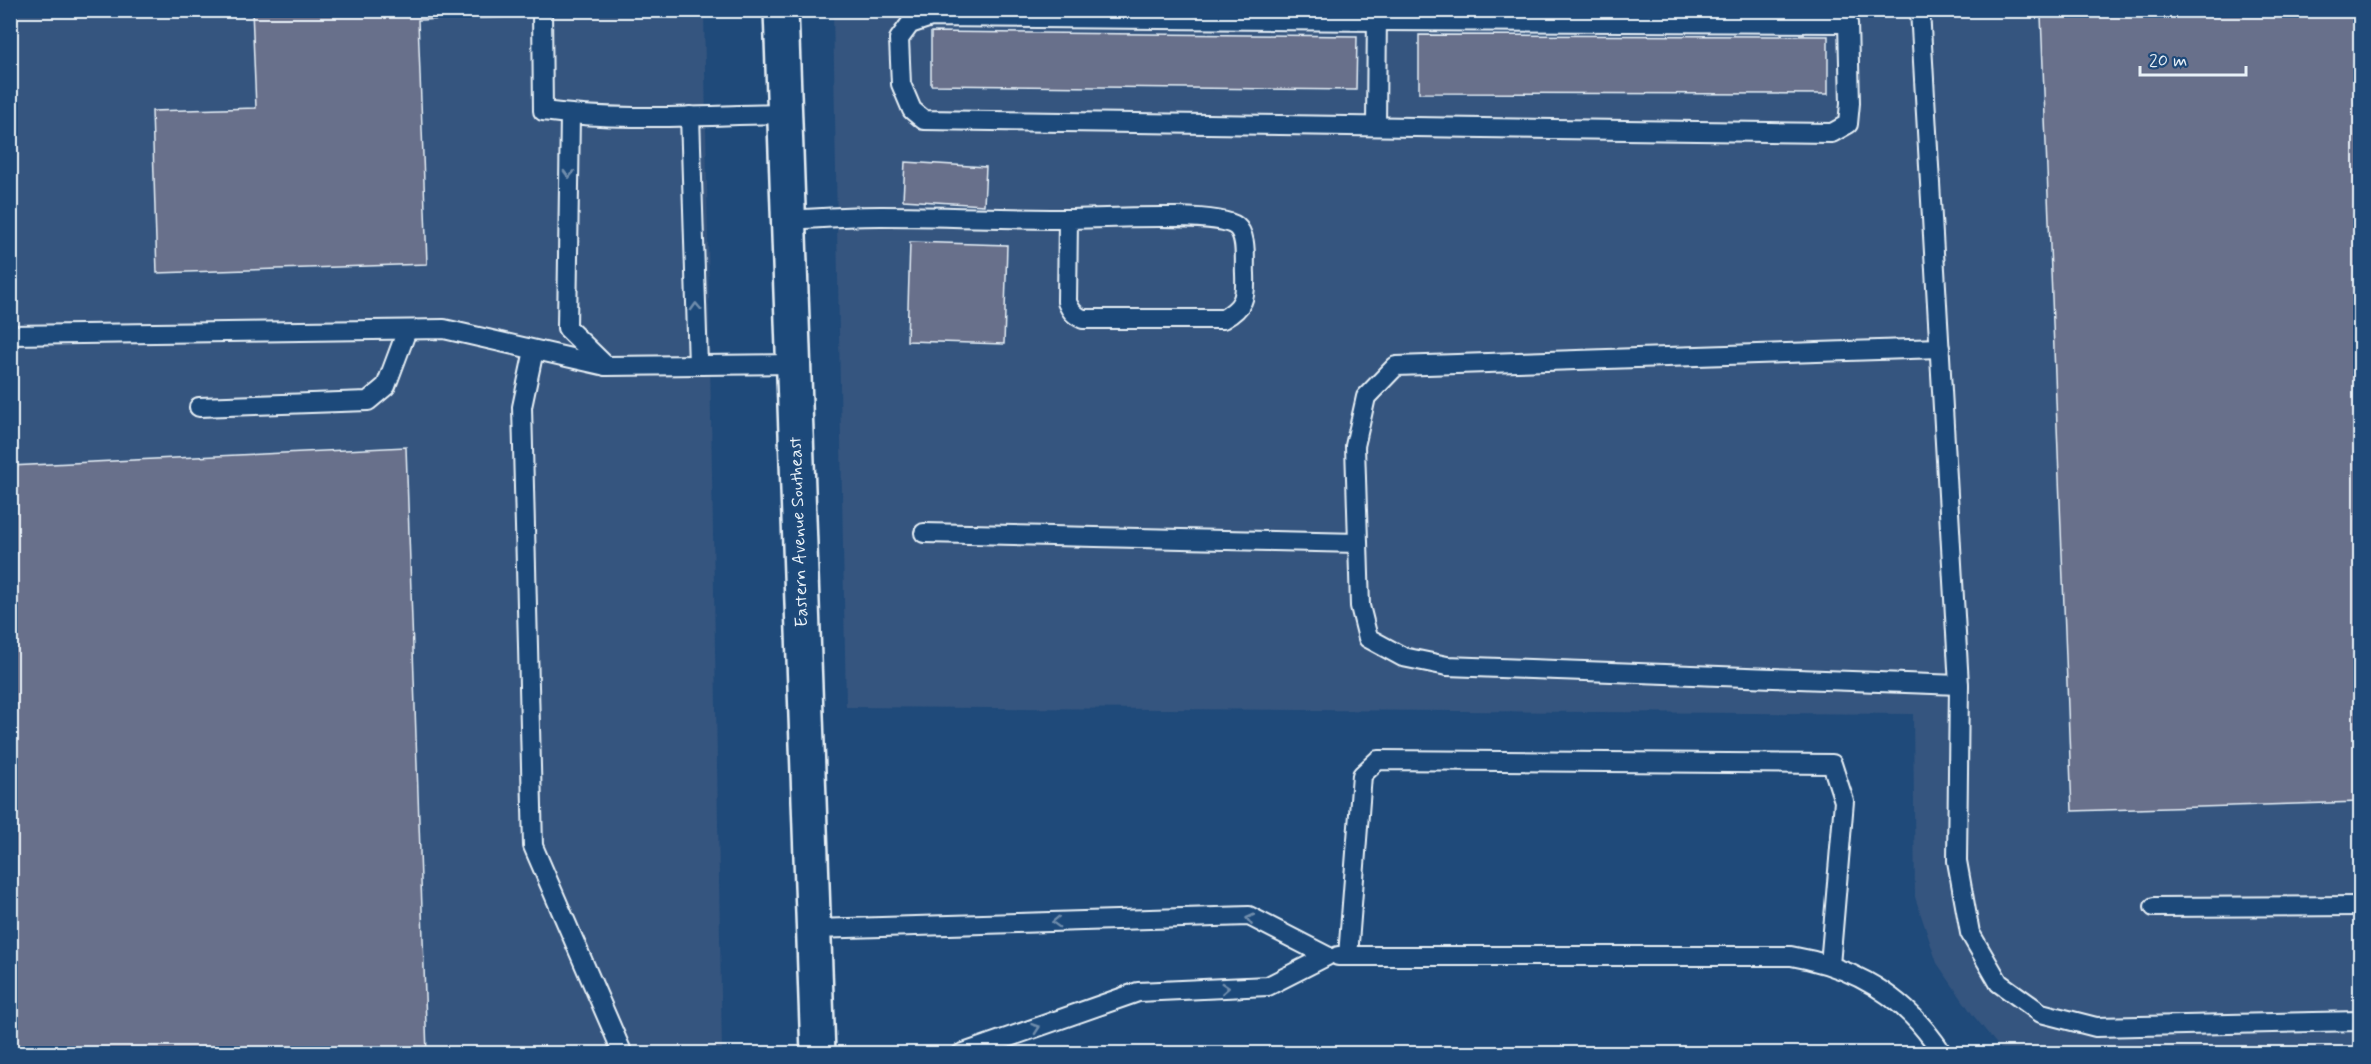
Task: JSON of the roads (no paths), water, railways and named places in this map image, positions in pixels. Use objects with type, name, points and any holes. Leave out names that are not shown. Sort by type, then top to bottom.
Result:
[{"type":"main road","name":"Eastern Avenue Southeast","points":[[781,10],[818,1053]]},
{"type":"lane","points":[[542,10],[543,111],[570,115],[785,114]]},
{"type":"lane","points":[[1920,10],[1959,685],[1957,861],[1970,933],[1999,983],[2041,1013],[2096,1027],[2361,1021]]},
{"type":"lane","points":[[1376,126],[1377,16]]},
{"type":"lane","points":[[1377,16],[1848,16],[1850,103],[1848,124],[1832,133],[924,120],[912,110],[901,84],[899,39],[910,24],[931,17],[1377,16]]},
{"type":"lane","points":[[570,115],[567,328],[606,366]]},
{"type":"lane","points":[[690,116],[698,365]]},
{"type":"lane","points":[[790,220],[879,216],[1226,220],[1237,227],[1243,236],[1246,292],[1241,304],[1234,312],[1222,319],[1083,319],[1076,316],[1067,302],[1068,219]]},
{"type":"lane","points":[[199,407],[368,401],[386,386],[407,330]]},
{"type":"lane","points":[[10,335],[444,330],[606,366],[793,364]]},
{"type":"lane","points":[[1940,348],[1396,366],[1366,397],[1355,446],[1360,606],[1368,638],[1403,657],[1448,666],[1959,685]]},
{"type":"lane","points":[[534,350],[522,407],[533,846],[623,1053]]},
{"type":"lane","points":[[924,533],[1358,543]]},
{"type":"lane","points":[[1348,956],[1362,775],[1378,760],[1832,764],[1844,801],[1830,965]]},
{"type":"lane","points":[[2154,907],[2361,906]]},
{"type":"lane","points":[[814,929],[1250,916],[1327,956]]},
{"type":"lane","points":[[961,1053],[1138,992],[1268,986],[1327,956],[1791,956],[1821,961],[1865,979],[1909,1011],[1942,1053]]}]
